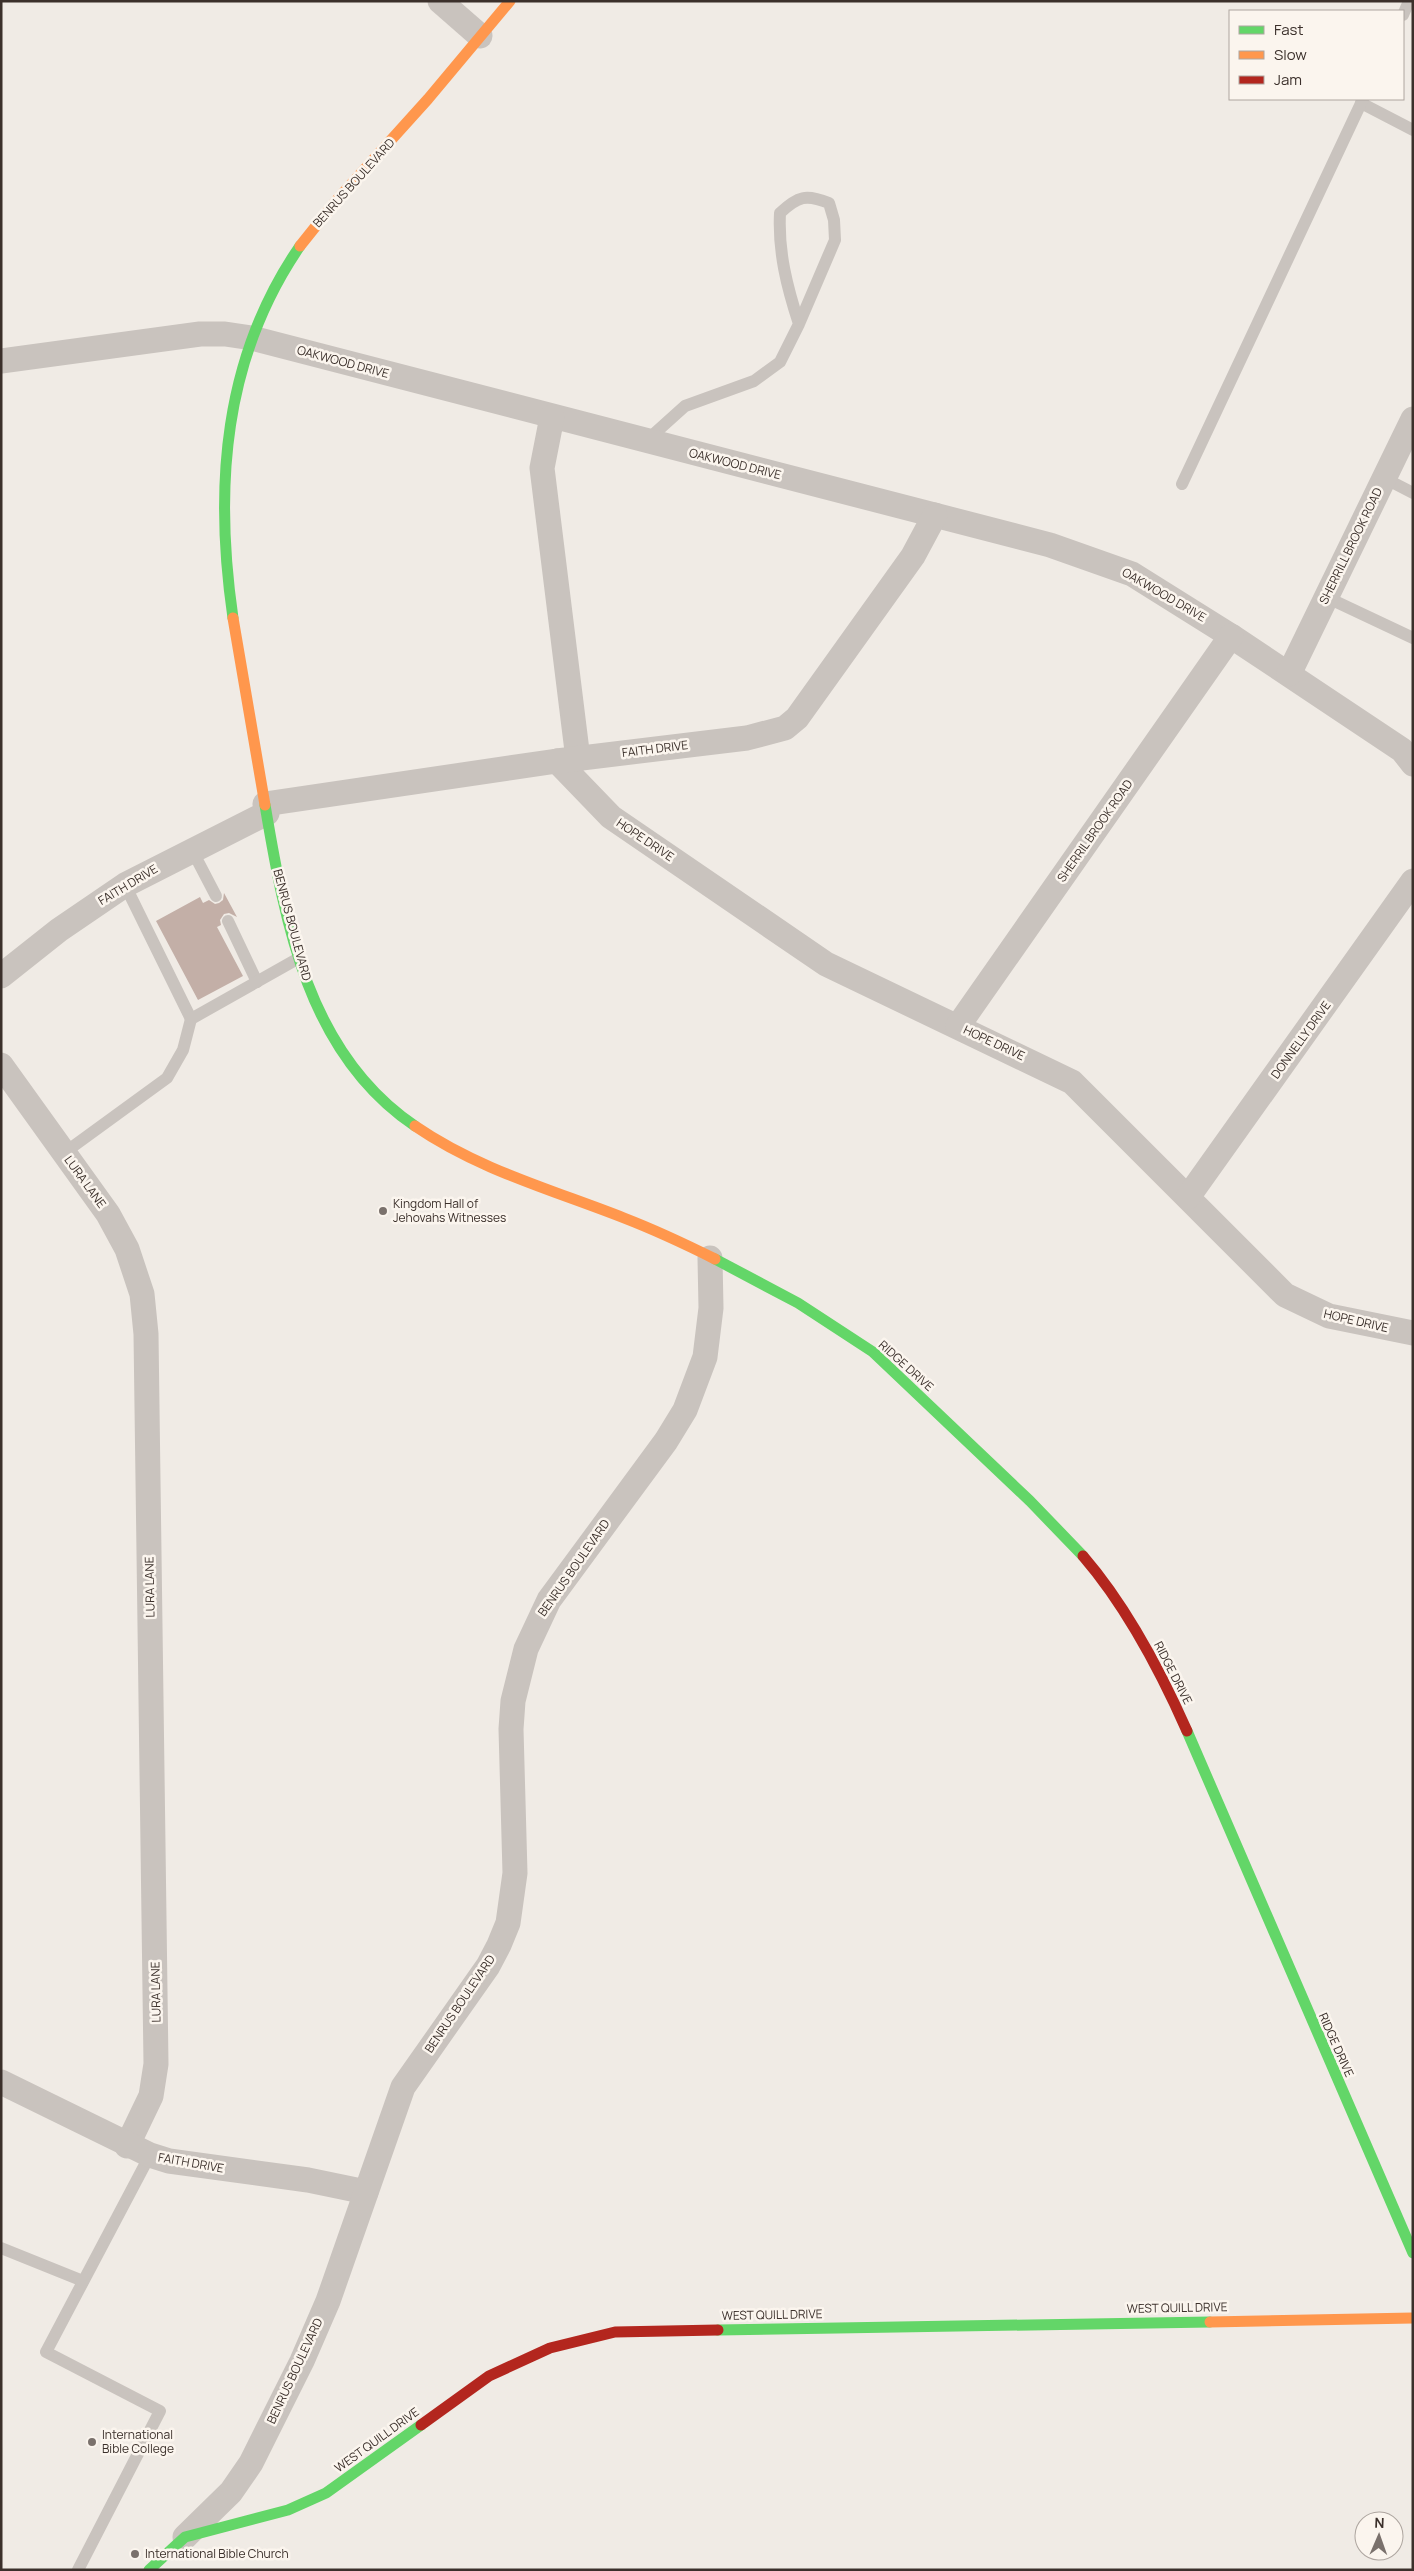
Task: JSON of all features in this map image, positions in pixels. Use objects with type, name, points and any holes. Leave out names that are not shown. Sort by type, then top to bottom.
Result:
[{"type":"street","points":[[440,1],[480,36]]},
{"type":"street","name":"BENRUS BOULEVARD","points":[[149,2570],[231,2492],[251,2463],[302,2362],[320,2318],[403,2087],[488,1966],[508,1923],[515,1873],[511,1729],[513,1701],[526,1649],[549,1600],[666,1441],[685,1410],[705,1357],[711,1308],[710,1258],[628,1220],[503,1174],[440,1143],[414,1126],[368,1085],[349,1061],[318,1008],[299,958],[278,871],[231,610],[223,512],[227,445],[236,385],[252,338],[279,279],[321,217],[420,109],[510,1]]},
{"type":"street","name":"OAKWOOD DRIVE","points":[[1,361],[200,334],[225,334],[252,338],[645,442],[1050,545],[1132,574],[1231,636],[1402,750],[1413,764]]},
{"type":"street","points":[[552,417],[542,468],[568,760]]},
{"type":"street","name":"SHERRILL BROOK ROAD","points":[[1289,674],[1413,418]]},
{"type":"street","name":"FAITH DRIVE","points":[[1,976],[59,930],[125,885],[266,808],[568,760],[747,738],[785,728],[798,718],[913,556],[934,515]]},
{"type":"street","name":"SHERRIL BROOK ROAD","points":[[958,1026],[1231,636]]},
{"type":"street","name":"HOPE DRIVE","points":[[568,760],[611,817],[826,964],[1072,1082],[1285,1295],[1329,1316],[1413,1334]]},
{"type":"street","name":"DONNELLY DRIVE","points":[[1188,1197],[1413,881]]},
{"type":"street","name":"LURA LANE","points":[[1,1065],[108,1214],[127,1249],[142,1294],[146,1334],[156,2064],[139,2151]]},
{"type":"street","name":"RIDGE DRIVE","points":[[710,1258],[791,1299],[848,1333],[892,1370],[1050,1520],[1102,1579],[1143,1644],[1171,1695],[1413,2253]]},
{"type":"street","name":"FAITH DRIVE","points":[[1,2082],[139,2151],[168,2161],[308,2180],[366,2192]]},
{"type":"street","name":"WEST QUILL DRIVE","points":[[185,2537],[288,2510],[326,2493],[489,2376],[517,2360],[561,2343],[615,2332],[1413,2318]]},
{"type":"lane","points":[[1404,13],[1409,1]]},
{"type":"lane","points":[[1182,484],[1362,101],[1413,130]]},
{"type":"lane","points":[[645,442],[684,406],[754,381],[780,362],[799,324],[835,240],[834,220],[829,203],[811,196],[792,202],[780,213],[779,236],[782,265],[799,324]]},
{"type":"lane","points":[[1384,478],[1413,493]]},
{"type":"lane","points":[[1326,597],[1413,638]]},
{"type":"lane","points":[[192,850],[216,896]]},
{"type":"lane","points":[[64,1153],[167,1078],[183,1050],[191,1019],[125,885]]},
{"type":"lane","points":[[228,921],[257,982]]},
{"type":"lane","points":[[191,1019],[299,958]]},
{"type":"lane","points":[[78,2570],[160,2411],[46,2352],[83,2281],[139,2151]]},
{"type":"lane","points":[[1,2248],[83,2281]]},
{"type":"building","points":[[224,893],[237,917],[229,913],[224,914],[220,920],[221,925],[217,927],[243,976],[198,1000],[156,921],[200,897],[203,903],[209,900],[215,904],[219,903],[223,900]]},
{"type":"traffic: fast","points":[[233,618],[227,569],[225,520],[226,472],[230,425],[240,378],[254,333],[274,289],[300,246]]},
{"type":"traffic: fast","points":[[265,805],[282,895],[293,939],[307,983],[326,1024],[349,1062],[379,1096],[415,1126]]},
{"type":"traffic: fast","points":[[715,1259],[798,1303],[873,1352],[1030,1501],[1083,1556]]},
{"type":"traffic: fast","points":[[1187,1731],[1413,2253]]},
{"type":"traffic: fast","points":[[718,2330],[1210,2322]]},
{"type":"traffic: fast","points":[[149,2570],[185,2537],[288,2510],[326,2493],[421,2425]]},
{"type":"traffic: slow","points":[[300,246],[336,201],[428,99],[510,1]]},
{"type":"traffic: slow","points":[[233,618],[265,805]]},
{"type":"traffic: slow","points":[[415,1126],[439,1141],[491,1167],[636,1223],[715,1259]]},
{"type":"traffic: slow","points":[[1210,2322],[1413,2318]]},
{"type":"traffic: jam","points":[[1083,1556],[1114,1596],[1128,1618],[1154,1662],[1187,1731]]},
{"type":"traffic: jam","points":[[421,2425],[489,2376],[550,2348],[615,2332],[718,2330]]},
{"type":"place","name":"Kingdom Hall of Jehovahs Witnesses","points":[[383,1211]]},
{"type":"place","name":"International Bible College","points":[[92,2442]]},
{"type":"place","name":"International Bible Church","points":[[135,2554]]}]
